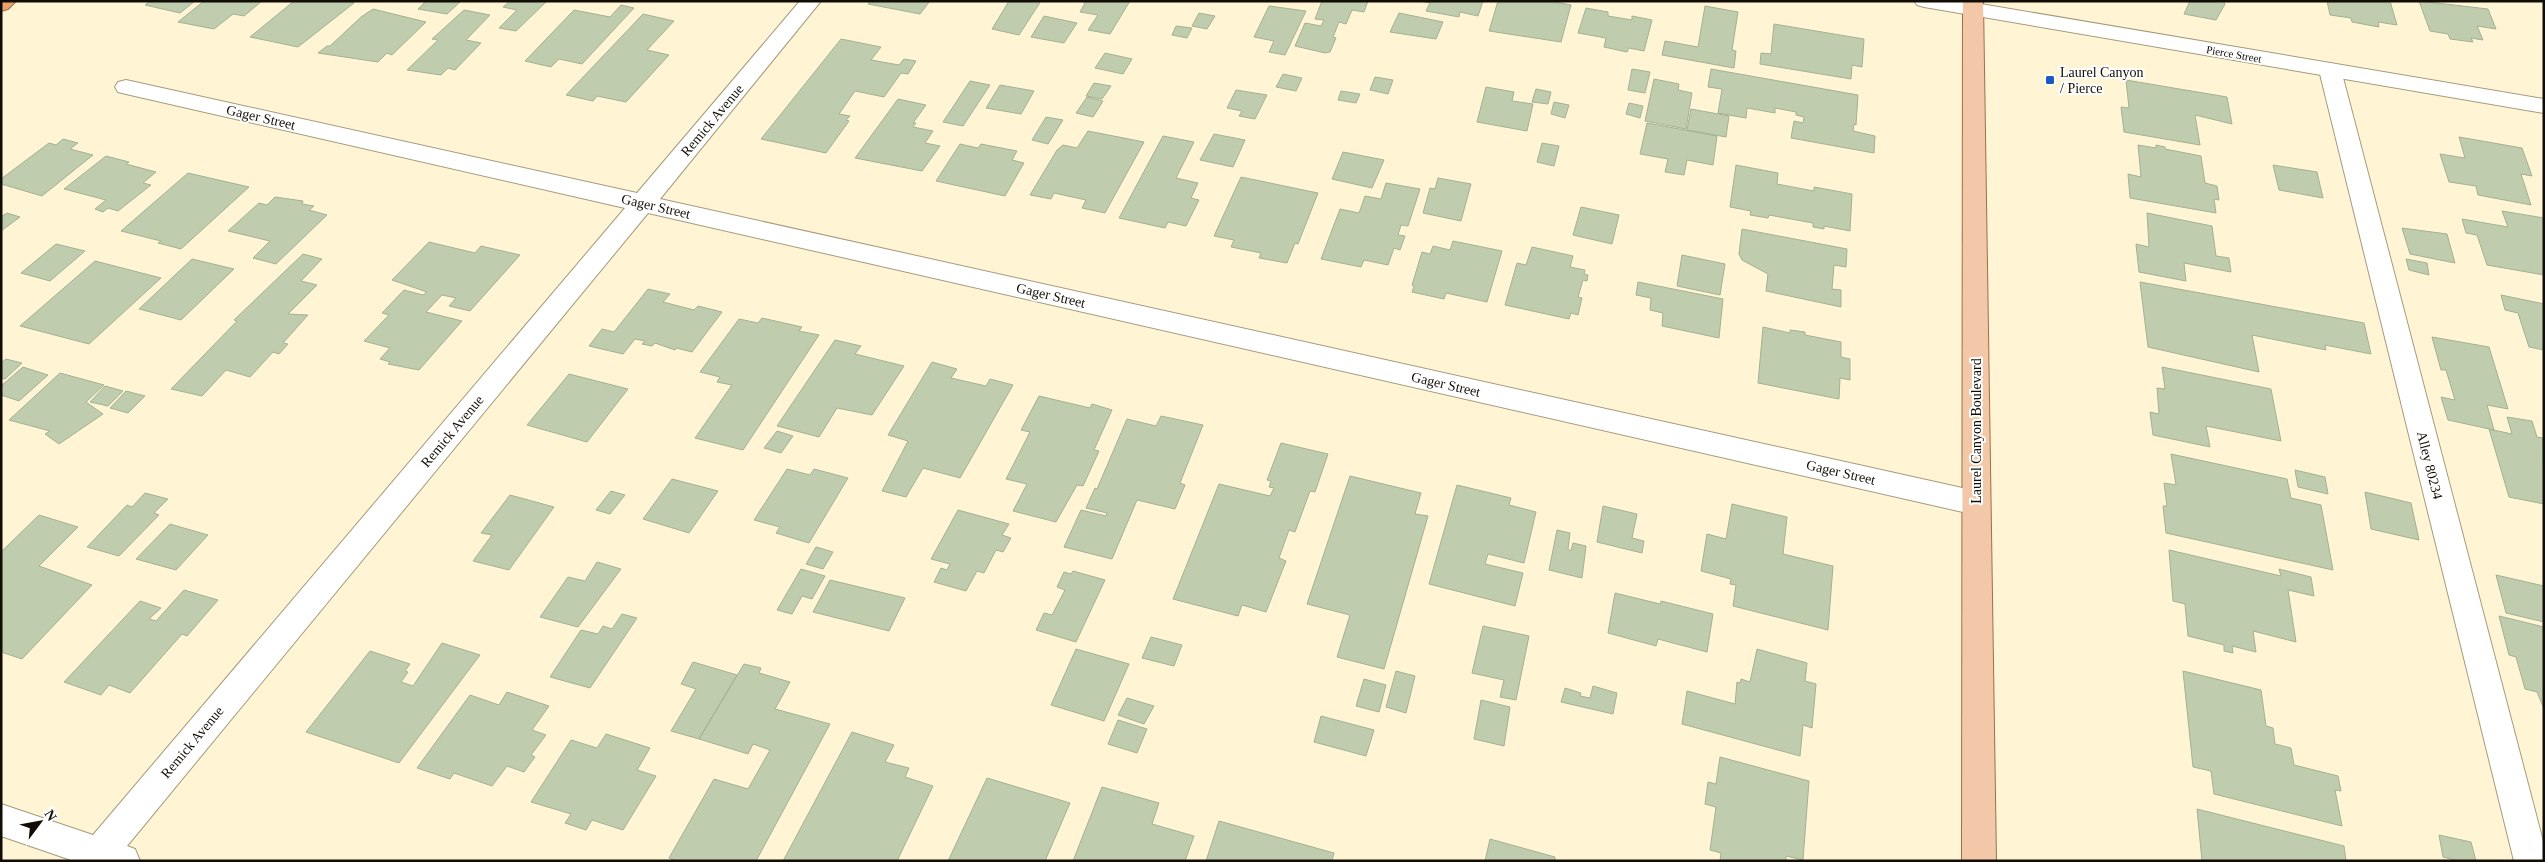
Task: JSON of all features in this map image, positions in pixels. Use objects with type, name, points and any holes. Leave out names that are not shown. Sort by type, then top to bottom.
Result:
[{"type":"highway","points":[[1,5],[6,1]]},
{"type":"main road","name":"Laurel Canyon Boulevard","points":[[1973,5],[1979,861]]},
{"type":"street","name":"Remick Avenue","points":[[105,858],[642,203],[811,1]]},
{"type":"street","name":"Pierce Street","points":[[1924,1],[1973,5],[2330,70],[2544,106]]},
{"type":"street","name":"Alley 80234","points":[[2330,70],[2531,861]]},
{"type":"street","name":"Gager Street","points":[[126,87],[1976,503]]},
{"type":"street","points":[[1,820],[105,858]]},
{"type":"building","points":[[150,1],[195,1],[180,13],[145,5]]},
{"type":"building","points":[[204,1],[262,1],[244,16],[233,14],[214,29],[178,22]]},
{"type":"building","points":[[294,1],[346,1],[354,3],[298,47],[250,37]]},
{"type":"building","points":[[426,1],[461,1],[447,14],[418,9]]},
{"type":"building","points":[[510,1],[547,1],[516,31],[499,28],[517,10],[503,7]]},
{"type":"building","points":[[870,1],[930,1],[920,14],[868,4]]},
{"type":"building","points":[[1009,1],[1041,1],[1019,35],[992,29]]},
{"type":"building","points":[[1082,1],[1130,1],[1110,34],[1088,30],[1098,15],[1080,12],[1085,3]]},
{"type":"building","points":[[1322,1],[1368,1],[1364,12],[1352,10],[1346,24],[1339,22],[1333,37],[1336,38],[1330,52],[1325,53],[1295,46],[1305,23],[1321,26],[1324,20],[1315,19]]},
{"type":"building","points":[[1420,1],[1483,1],[1478,16],[1460,12],[1459,17],[1426,11],[1430,3]]},
{"type":"building","points":[[1498,1],[1549,1],[1571,5],[1561,42],[1489,31]]},
{"type":"building","points":[[2190,1],[2224,1],[2225,4],[2216,20],[2184,14]]},
{"type":"building","points":[[2327,1],[2390,1],[2397,25],[2378,22],[2379,27],[2352,22],[2351,18],[2330,15]]},
{"type":"building","points":[[2419,1],[2488,9],[2496,29],[2477,26],[2483,40],[2471,38],[2473,42],[2450,39],[2448,34],[2430,31]]},
{"type":"building","points":[[621,5],[634,8],[582,64],[559,59],[551,67],[525,61],[574,10],[610,17]]},
{"type":"building","points":[[1269,6],[1306,11],[1285,55],[1269,52],[1274,41],[1254,37]]},
{"type":"building","points":[[1705,6],[1738,12],[1732,50],[1736,51],[1734,68],[1662,55],[1665,41],[1698,47]]},
{"type":"building","points":[[1586,8],[1608,12],[1608,16],[1632,20],[1632,16],[1652,20],[1644,51],[1629,48],[1627,52],[1604,47],[1606,38],[1578,33]]},
{"type":"building","points":[[373,9],[426,22],[392,55],[387,53],[378,62],[318,53],[327,46],[330,46],[361,17]]},
{"type":"building","points":[[464,10],[490,15],[466,40],[481,43],[455,70],[448,68],[441,75],[407,70],[438,40],[432,39]]},
{"type":"building","points":[[1199,13],[1215,16],[1207,29],[1192,26]]},
{"type":"building","points":[[1399,13],[1443,22],[1436,39],[1390,32]]},
{"type":"building","points":[[643,14],[674,21],[647,50],[669,55],[626,102],[597,96],[593,101],[566,95]]},
{"type":"building","points":[[1044,16],[1077,23],[1064,43],[1031,37]]},
{"type":"building","points":[[1774,24],[1864,39],[1862,67],[1852,65],[1851,79],[1760,64],[1761,53],[1771,54]]},
{"type":"building","points":[[1176,26],[1192,28],[1187,38],[1172,35]]},
{"type":"building","points":[[841,39],[881,47],[871,60],[899,65],[904,59],[916,61],[908,74],[901,73],[884,97],[855,91],[839,114],[850,116],[846,120],[849,121],[826,153],[761,139]]},
{"type":"building","points":[[1105,53],[1132,59],[1123,74],[1095,68]]},
{"type":"building","points":[[1632,69],[1650,72],[1645,93],[1628,90]]},
{"type":"building","points":[[1711,69],[1858,95],[1856,125],[1854,124],[1853,131],[1875,136],[1874,153],[1791,138],[1794,121],[1803,123],[1804,117],[1796,115],[1796,112],[1775,108],[1775,113],[1747,108],[1746,118],[1718,113],[1722,89],[1708,87]]},
{"type":"building","points":[[1283,74],[1302,78],[1296,91],[1276,87]]},
{"type":"building","points":[[1375,77],[1393,80],[1388,94],[1370,90]]},
{"type":"building","points":[[1654,79],[1679,84],[1678,90],[1692,93],[1686,129],[1645,121]]},
{"type":"building","points":[[2126,80],[2227,97],[2232,124],[2195,115],[2200,145],[2124,132],[2121,107],[2129,108]]},
{"type":"building","points":[[970,81],[990,85],[963,126],[943,122]]},
{"type":"building","points":[[1094,83],[1111,86],[1102,99],[1086,96]]},
{"type":"building","points":[[1000,85],[1034,91],[1021,114],[986,108]]},
{"type":"building","points":[[1486,87],[1514,92],[1512,101],[1533,104],[1527,131],[1477,122]]},
{"type":"building","points":[[1536,89],[1551,92],[1548,104],[1532,102]]},
{"type":"building","points":[[1236,90],[1267,95],[1255,119],[1239,116],[1242,111],[1227,108]]},
{"type":"building","points":[[1341,91],[1360,94],[1356,103],[1338,100]]},
{"type":"building","points":[[1087,97],[1103,101],[1093,117],[1076,113]]},
{"type":"building","points":[[898,99],[926,105],[913,123],[916,123],[913,127],[933,131],[925,143],[940,146],[922,171],[855,158]]},
{"type":"building","points":[[1554,102],[1569,105],[1565,118],[1551,114]]},
{"type":"building","points":[[1629,103],[1643,106],[1640,118],[1626,114]]},
{"type":"building","points":[[1691,109],[1729,116],[1726,137],[1687,130]]},
{"type":"building","points":[[1046,117],[1063,120],[1048,144],[1032,140]]},
{"type":"building","points":[[1647,123],[1717,136],[1713,165],[1687,160],[1684,175],[1665,172],[1668,159],[1640,154]]},
{"type":"building","points":[[1088,131],[1144,142],[1105,213],[1082,208],[1086,200],[1054,193],[1051,199],[1030,195],[1057,150],[1063,145],[1077,148]]},
{"type":"building","points":[[1214,134],[1245,140],[1233,167],[1200,160]]},
{"type":"building","points":[[1163,136],[1194,142],[1176,178],[1198,183],[1191,198],[1199,200],[1186,226],[1168,222],[1165,228],[1119,218]]},
{"type":"building","points":[[2459,137],[2522,148],[2532,176],[2521,174],[2531,205],[2478,195],[2476,186],[2449,182],[2440,154],[2465,158]]},
{"type":"building","points":[[63,139],[78,143],[70,149],[93,155],[42,196],[1,184],[1,179],[49,143],[56,145]]},
{"type":"building","points":[[1542,143],[1559,146],[1554,166],[1537,162]]},
{"type":"building","points":[[960,144],[978,148],[981,144],[1017,151],[1012,160],[1024,163],[1005,196],[936,181]]},
{"type":"building","points":[[2138,145],[2156,148],[2156,145],[2165,147],[2165,149],[2201,156],[2205,183],[2217,186],[2219,200],[2214,199],[2216,213],[2130,198],[2128,174],[2141,177]]},
{"type":"building","points":[[1343,152],[1384,160],[1372,188],[1332,179]]},
{"type":"building","points":[[106,156],[129,162],[126,164],[156,172],[143,183],[151,185],[118,211],[108,208],[103,212],[95,209],[106,200],[64,189]]},
{"type":"building","points":[[1736,165],[1778,173],[1777,184],[1814,191],[1814,187],[1852,194],[1850,231],[1824,226],[1824,229],[1813,227],[1813,223],[1769,215],[1768,218],[1750,215],[1751,211],[1730,207]]},
{"type":"building","points":[[2273,165],[2317,172],[2323,198],[2279,190]]},
{"type":"building","points":[[188,173],[249,187],[181,249],[158,243],[161,241],[121,231]]},
{"type":"building","points":[[1241,177],[1318,193],[1298,244],[1295,243],[1287,263],[1259,258],[1261,253],[1231,247],[1234,240],[1214,236]]},
{"type":"building","points":[[1438,178],[1471,184],[1461,221],[1423,213],[1430,188],[1435,189]]},
{"type":"building","points":[[1386,183],[1420,189],[1408,226],[1401,225],[1398,235],[1405,236],[1400,250],[1394,248],[1388,265],[1364,260],[1361,267],[1321,259],[1340,209],[1359,213],[1365,196],[1381,199]]},
{"type":"building","points":[[275,197],[303,201],[302,204],[314,206],[309,210],[327,215],[276,264],[253,258],[270,241],[228,231],[259,203],[267,205]]},
{"type":"building","points":[[1581,207],[1619,215],[1612,244],[1573,235]]},
{"type":"building","points":[[2502,211],[2544,218],[2544,275],[2487,265],[2477,235],[2466,233],[2462,219],[2508,227]]},
{"type":"building","points":[[7,213],[20,217],[1,231],[1,217]]},
{"type":"building","points":[[2147,213],[2212,226],[2216,256],[2229,258],[2231,272],[2184,263],[2186,281],[2139,272],[2136,244],[2149,247]]},
{"type":"building","points":[[2402,228],[2447,234],[2455,263],[2410,254]]},
{"type":"building","points":[[1742,229],[1847,249],[1846,267],[1834,265],[1832,289],[1841,290],[1841,307],[1766,291],[1768,274],[1742,260],[1739,254]]},
{"type":"building","points":[[1453,241],[1502,251],[1487,302],[1446,293],[1444,299],[1412,292],[1414,286],[1412,285],[1422,252],[1430,254],[1433,246],[1450,250]]},
{"type":"building","points":[[429,242],[475,253],[481,246],[520,255],[470,311],[449,306],[456,298],[442,295],[426,312],[462,321],[419,370],[388,364],[390,362],[380,359],[390,348],[364,341],[389,315],[382,313],[404,290],[423,295],[427,292],[392,280]]},
{"type":"building","points":[[56,244],[85,251],[50,281],[21,273]]},
{"type":"building","points":[[1532,247],[1573,256],[1570,267],[1585,270],[1584,274],[1588,275],[1587,281],[1583,280],[1578,297],[1582,298],[1578,315],[1571,313],[1569,319],[1505,305],[1517,263],[1526,265]]},
{"type":"building","points":[[303,254],[322,259],[301,281],[317,285],[288,314],[308,315],[283,343],[288,344],[279,354],[273,352],[250,377],[226,370],[202,396],[171,389],[237,321],[234,320]]},
{"type":"building","points":[[1682,255],[1725,264],[1720,295],[1677,286]]},
{"type":"building","points":[[192,259],[234,269],[181,320],[139,309]]},
{"type":"building","points":[[2406,259],[2427,263],[2429,275],[2409,270]]},
{"type":"building","points":[[95,261],[161,278],[89,344],[20,326]]},
{"type":"building","points":[[1638,282],[1723,299],[1719,338],[1662,326],[1663,313],[1650,310],[1651,298],[1636,295]]},
{"type":"building","points":[[2140,282],[2364,323],[2371,354],[2325,345],[2326,350],[2252,335],[2259,372],[2148,347]]},
{"type":"building","points":[[648,289],[670,294],[663,302],[694,310],[698,306],[722,312],[692,352],[676,348],[675,350],[655,343],[652,346],[642,344],[645,341],[635,339],[623,354],[589,346],[602,329],[614,332]]},
{"type":"building","points":[[2501,295],[2544,304],[2544,350],[2529,347],[2518,313],[2505,310]]},
{"type":"building","points":[[762,318],[802,327],[799,331],[819,335],[743,450],[695,438],[732,385],[717,382],[720,377],[700,372],[739,319],[758,323]]},
{"type":"building","points":[[1763,327],[1790,333],[1790,330],[1805,332],[1805,335],[1841,342],[1841,357],[1850,359],[1850,380],[1840,378],[1839,399],[1758,383]]},
{"type":"building","points":[[2432,337],[2489,347],[2508,409],[2487,405],[2494,430],[2448,420],[2441,397],[2455,400],[2446,370],[2441,370]]},
{"type":"building","points":[[835,340],[861,346],[855,354],[904,366],[872,415],[837,408],[819,437],[777,426]]},
{"type":"building","points":[[6,359],[22,363],[5,379],[1,378],[1,363]]},
{"type":"building","points":[[932,362],[957,369],[951,378],[986,386],[990,379],[1013,385],[960,478],[923,468],[906,497],[882,491],[908,441],[888,435]]},
{"type":"building","points":[[23,367],[48,375],[19,401],[1,395],[1,386]]},
{"type":"building","points":[[2162,367],[2271,389],[2281,441],[2206,426],[2210,447],[2153,435],[2150,412],[2159,414],[2157,388],[2165,389]]},
{"type":"building","points":[[60,373],[104,385],[86,402],[103,414],[59,444],[45,434],[50,431],[9,420]]},
{"type":"building","points":[[569,374],[628,389],[587,442],[527,425]]},
{"type":"building","points":[[105,386],[123,391],[108,406],[90,402]]},
{"type":"building","points":[[126,391],[145,396],[128,413],[110,408]]},
{"type":"building","points":[[1039,396],[1090,408],[1092,404],[1112,410],[1094,450],[1099,451],[1083,486],[1077,485],[1056,522],[1013,511],[1027,484],[1006,479],[1030,432],[1021,430]]},
{"type":"building","points":[[1161,416],[1203,425],[1180,483],[1185,485],[1175,509],[1137,500],[1112,559],[1064,547],[1081,510],[1106,516],[1107,513],[1086,508],[1095,488],[1097,489],[1127,419],[1156,426]]},
{"type":"building","points":[[2507,417],[2532,421],[2537,437],[2543,438],[2544,504],[2509,497],[2489,429],[2512,434]]},
{"type":"building","points":[[777,431],[793,436],[781,453],[764,448]]},
{"type":"building","points":[[1281,443],[1328,454],[1315,492],[1310,491],[1295,532],[1289,530],[1279,558],[1286,561],[1266,612],[1242,605],[1238,616],[1173,599],[1219,484],[1270,496],[1274,488],[1269,487],[1271,481],[1267,480]]},
{"type":"building","points":[[2171,454],[2287,479],[2291,498],[2321,505],[2333,570],[2166,533],[2163,506],[2167,506],[2164,483],[2176,485]]},
{"type":"building","points":[[787,469],[810,475],[814,469],[848,478],[809,543],[776,533],[780,527],[754,520]]},
{"type":"building","points":[[2295,470],[2325,477],[2328,494],[2298,487]]},
{"type":"building","points":[[1350,476],[1421,493],[1415,514],[1428,516],[1384,669],[1337,657],[1350,615],[1307,604]]},
{"type":"building","points":[[672,479],[718,491],[689,533],[643,519]]},
{"type":"building","points":[[1457,485],[1511,498],[1509,505],[1536,512],[1524,563],[1488,554],[1485,564],[1523,573],[1515,606],[1429,584]]},
{"type":"building","points":[[611,491],[625,495],[610,514],[596,510]]},
{"type":"building","points":[[2365,492],[2411,503],[2419,540],[2371,529]]},
{"type":"building","points":[[145,493],[168,499],[154,513],[159,515],[119,556],[87,547],[127,505],[132,507]]},
{"type":"building","points":[[510,495],[554,507],[509,570],[473,561],[492,535],[481,533]]},
{"type":"building","points":[[1732,504],[1787,517],[1783,554],[1833,566],[1828,630],[1733,606],[1736,585],[1730,584],[1731,579],[1701,571],[1707,534],[1726,539]]},
{"type":"building","points":[[1603,506],[1637,514],[1632,538],[1644,541],[1642,553],[1597,542]]},
{"type":"building","points":[[958,510],[1009,524],[1002,535],[1011,538],[1003,552],[996,550],[984,573],[977,571],[966,591],[934,582],[941,568],[947,570],[950,564],[931,559]]},
{"type":"building","points":[[39,515],[78,527],[39,566],[92,585],[22,659],[1,652],[1,552]]},
{"type":"building","points":[[170,524],[208,535],[176,570],[136,559]]},
{"type":"building","points":[[1557,530],[1570,533],[1568,549],[1571,551],[1573,543],[1586,546],[1582,578],[1549,570]]},
{"type":"building","points":[[816,547],[833,552],[823,569],[806,564]]},
{"type":"building","points":[[2169,550],[2281,576],[2279,569],[2311,577],[2314,596],[2288,590],[2296,642],[2253,631],[2256,652],[2232,646],[2233,653],[2224,651],[2224,645],[2188,636],[2185,604],[2173,601]]},
{"type":"building","points":[[597,562],[621,569],[578,627],[540,617],[568,577],[585,581]]},
{"type":"building","points":[[801,569],[825,576],[812,599],[802,596],[792,614],[777,610]]},
{"type":"building","points":[[1073,571],[1105,580],[1076,642],[1036,630],[1044,613],[1052,615],[1065,590],[1057,587],[1064,572],[1071,574]]},
{"type":"building","points":[[2496,575],[2544,586],[2544,622],[2506,613]]},
{"type":"building","points":[[830,580],[905,598],[889,631],[813,612]]},
{"type":"building","points":[[184,590],[218,600],[187,636],[182,634],[130,693],[109,685],[101,695],[64,682],[140,601],[161,608],[149,619],[156,621]]},
{"type":"building","points":[[1615,593],[1660,604],[1661,601],[1713,614],[1707,652],[1658,639],[1656,646],[1608,633]]},
{"type":"building","points":[[622,614],[637,618],[590,688],[550,677],[581,630],[598,634],[603,626],[612,629]]},
{"type":"building","points":[[2499,616],[2544,627],[2544,709],[2537,692],[2525,689],[2516,657],[2509,655]]},
{"type":"building","points":[[1483,626],[1529,636],[1516,700],[1500,697],[1504,680],[1472,673]]},
{"type":"building","points":[[1151,637],[1182,645],[1174,666],[1142,658]]},
{"type":"building","points":[[442,643],[480,655],[399,763],[306,732],[370,651],[410,664],[405,671],[408,672],[401,682],[413,686]]},
{"type":"building","points":[[1076,649],[1129,664],[1104,721],[1051,705]]},
{"type":"building","points":[[1757,649],[1807,663],[1805,681],[1816,684],[1812,728],[1803,725],[1800,756],[1682,724],[1687,691],[1735,704],[1737,682],[1740,683],[1741,679],[1750,682]]},
{"type":"building","points":[[693,662],[737,675],[699,739],[671,731],[696,689],[681,684]]},
{"type":"building","points":[[744,664],[761,668],[759,673],[790,682],[775,709],[830,724],[756,861],[677,861],[669,858],[714,779],[748,789],[770,750],[753,744],[748,754],[699,739]]},
{"type":"building","points":[[1396,671],[1415,676],[1406,713],[1386,707]]},
{"type":"building","points":[[2183,671],[2261,690],[2266,726],[2273,728],[2275,744],[2291,748],[2294,765],[2338,776],[2341,791],[2335,790],[2342,826],[2214,794],[2211,771],[2193,767]]},
{"type":"building","points":[[1364,679],[1386,685],[1379,712],[1356,706]]},
{"type":"building","points":[[1593,686],[1617,693],[1613,714],[1561,702],[1565,688],[1581,693],[1580,696],[1590,698]]},
{"type":"building","points":[[507,692],[549,706],[532,730],[546,735],[531,755],[535,757],[524,772],[507,766],[492,786],[454,773],[450,779],[417,768],[470,695],[499,705]]},
{"type":"building","points":[[1127,698],[1154,706],[1144,724],[1118,715]]},
{"type":"building","points":[[1481,700],[1510,707],[1504,746],[1474,739]]},
{"type":"building","points":[[1321,716],[1374,730],[1366,756],[1314,742]]},
{"type":"building","points":[[1118,720],[1147,729],[1137,753],[1108,744]]},
{"type":"building","points":[[852,732],[894,745],[885,762],[909,768],[905,777],[933,786],[897,861],[783,861]]},
{"type":"building","points":[[606,734],[650,748],[637,770],[656,776],[623,830],[592,820],[586,830],[565,823],[571,814],[531,802],[571,740],[597,748]]},
{"type":"building","points":[[1720,757],[1809,781],[1803,860],[1786,856],[1786,861],[1720,861],[1721,853],[1710,850],[1716,807],[1705,804],[1708,782],[1716,784]]},
{"type":"building","points":[[987,778],[1070,803],[1045,861],[948,861]]},
{"type":"building","points":[[1102,787],[1159,803],[1152,824],[1194,836],[1185,861],[1073,861]]},
{"type":"building","points":[[2197,809],[2344,846],[2346,861],[2202,861]]},
{"type":"building","points":[[1219,821],[1334,853],[1332,861],[1206,861]]},
{"type":"building","points":[[2439,835],[2471,842],[2476,861],[2459,861],[2443,857]]},
{"type":"building","points":[[1490,839],[1555,857],[1555,861],[1485,861]]},
{"type":"place","name":"Laurel Canyon / Pierce","points":[[2050,80]]}]
